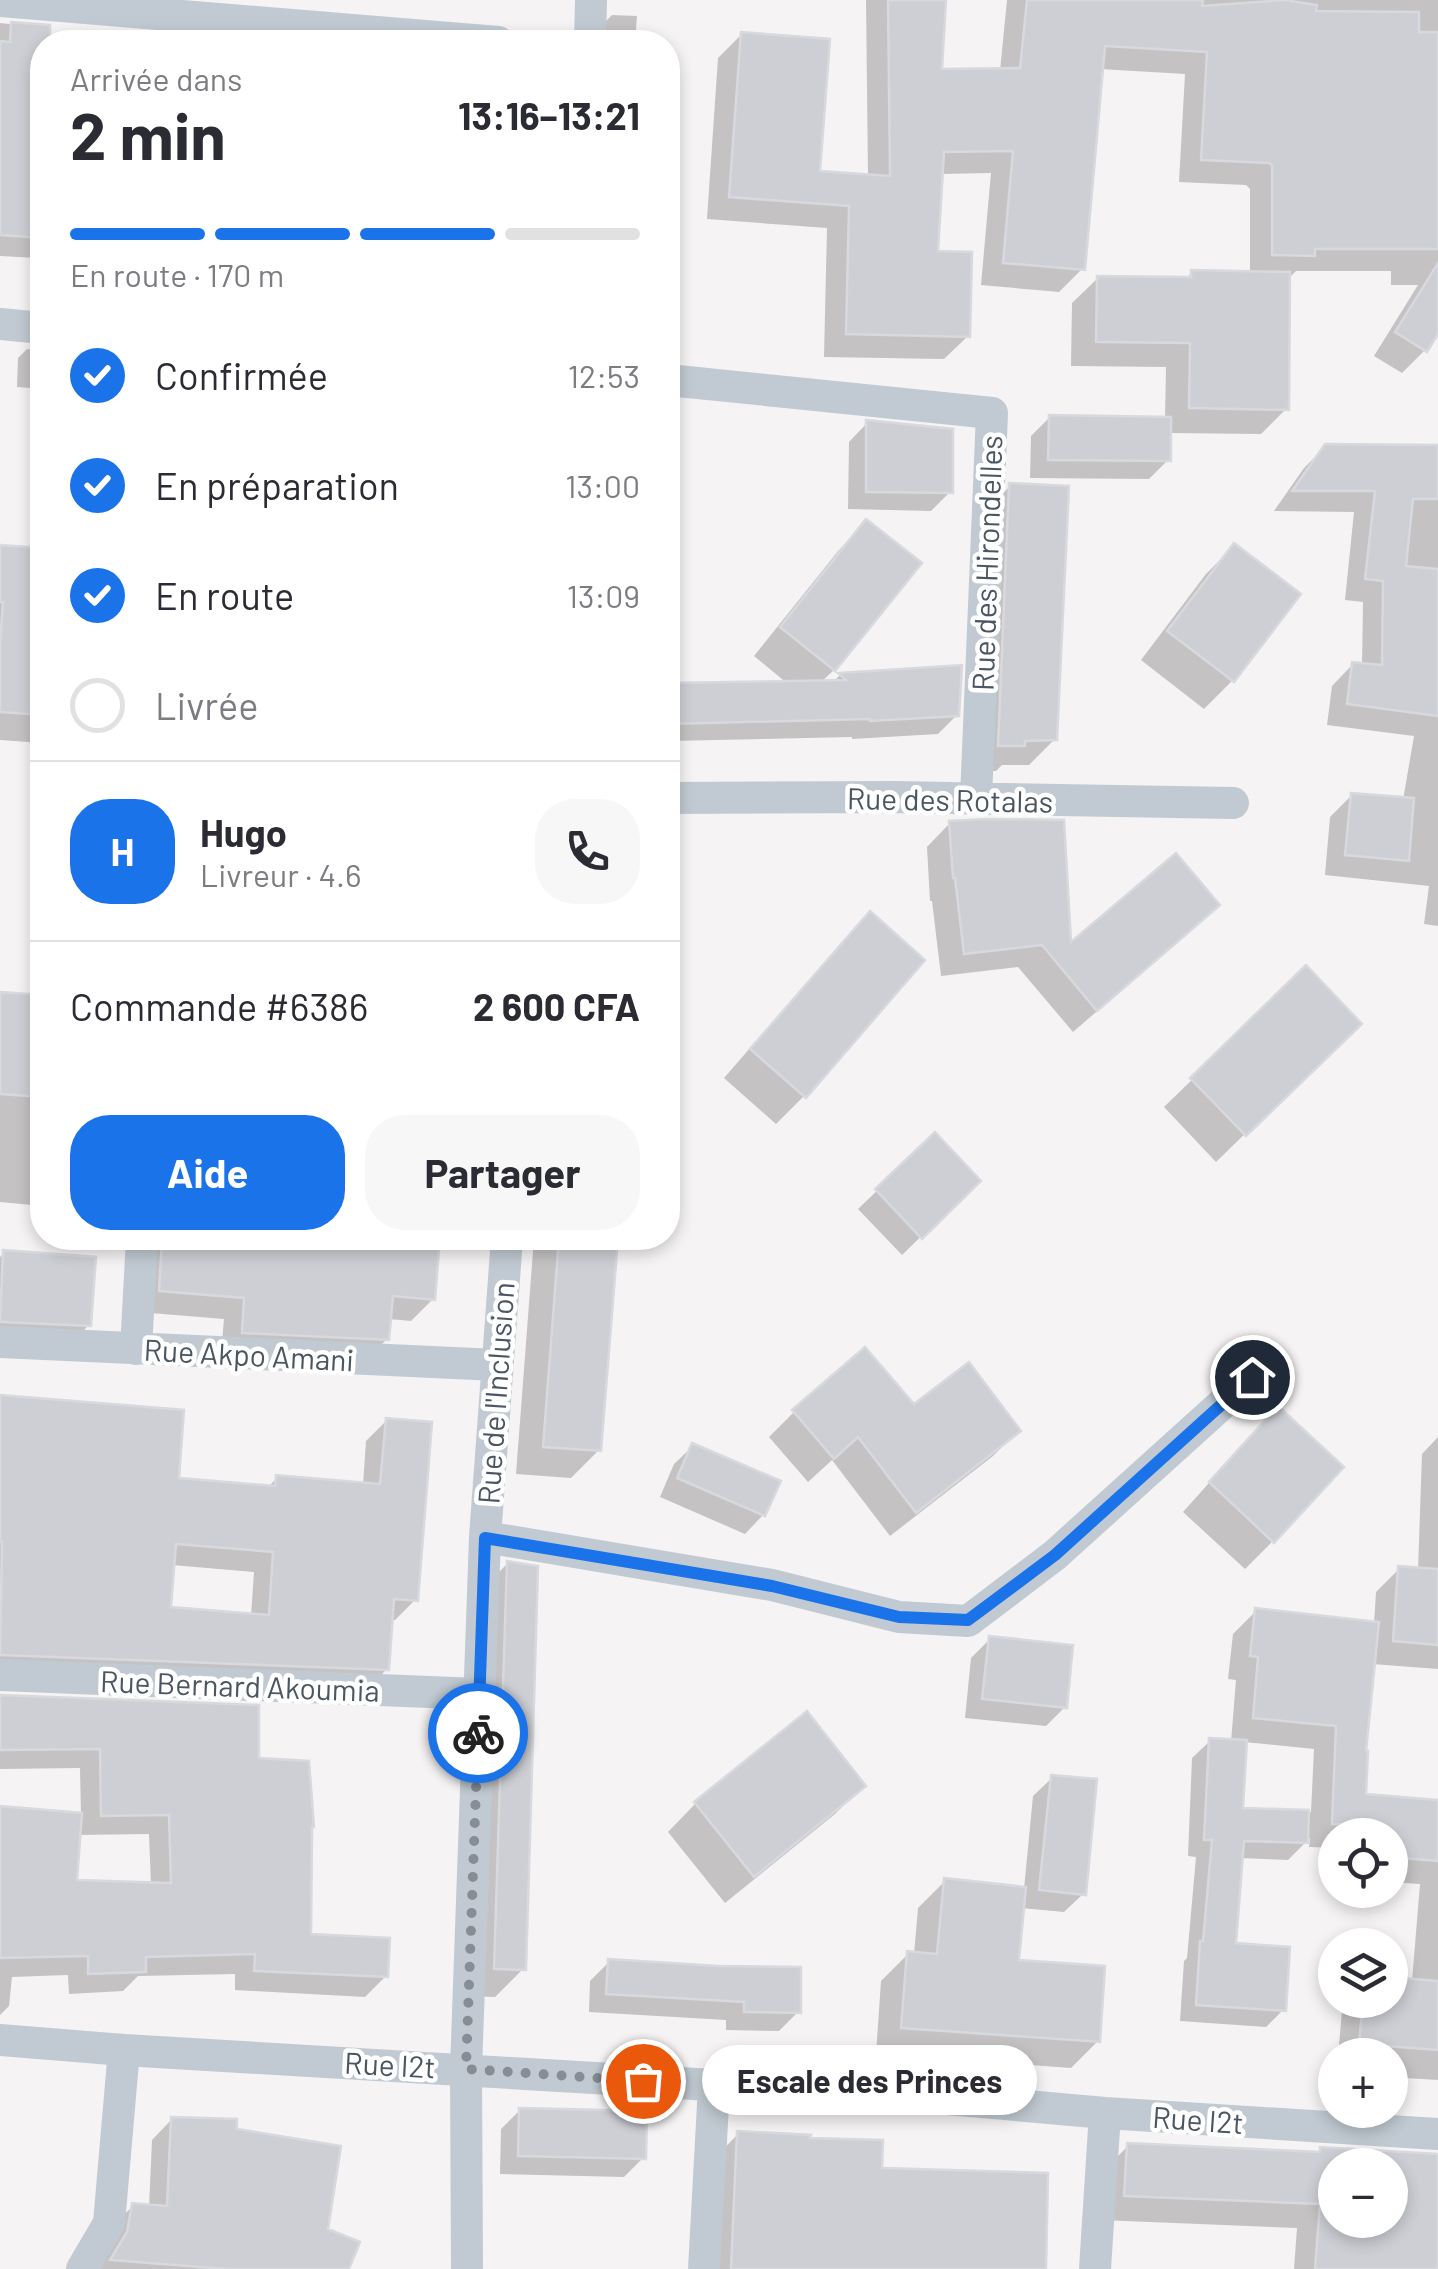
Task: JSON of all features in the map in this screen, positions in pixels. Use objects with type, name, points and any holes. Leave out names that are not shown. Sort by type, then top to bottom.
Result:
[{"type":"street","points":[[590,0],[590,30]]},
{"type":"street","points":[[0,1],[352,30]]},
{"type":"street","points":[[0,324],[30,327]]},
{"type":"street","name":"Rue des Hirondelles","points":[[680,381],[992,413],[976,798]]},
{"type":"street","name":"Rue des Rotalas","points":[[680,798],[1233,803]]},
{"type":"street","points":[[136,1349],[141,1250]]},
{"type":"street","name":"Rue de l'Inclusion","points":[[467,2269],[466,2069],[479,1694],[485,1538],[506,1250]]},
{"type":"street","name":"Rue Akpo Amani","points":[[0,1342],[497,1365]]},
{"type":"street","points":[[485,1538],[772,1586],[899,1617],[968,1620],[1055,1555],[1252,1377]]},
{"type":"street","name":"Rue Bernard Akoumia","points":[[0,1675],[479,1694]]},
{"type":"street","name":"Rue I2t","points":[[0,2040],[1438,2134]]},
{"type":"street","points":[[82,2269],[109,2222],[124,2050]]},
{"type":"street","points":[[704,2269],[714,2086]]},
{"type":"street","points":[[1095,2269],[1106,2113]]},
{"type":"building","points":[[888,0],[946,0],[942,69],[1020,68],[1027,0],[1203,0],[1202,6],[1284,0],[1317,5],[1316,11],[1419,12],[1419,32],[1438,32],[1438,249],[1315,249],[1315,256],[1272,255],[1272,165],[1201,160],[1207,52],[1105,46],[1085,270],[1003,263],[1013,151],[944,152],[938,251],[972,252],[970,337],[846,334],[849,206],[729,197],[741,32],[830,39],[820,171],[890,176]]},
{"type":"building","points":[[11,22],[50,25],[50,30],[30,30],[30,237],[0,235],[0,41],[10,42]]},
{"type":"building","points":[[1438,263],[1438,334],[1427,352],[1395,332]]},
{"type":"building","points":[[1191,270],[1290,272],[1289,410],[1189,408],[1190,343],[1096,342],[1097,276],[1191,277]]},
{"type":"building","points":[[1049,415],[1171,417],[1171,461],[1048,460]]},
{"type":"building","points":[[866,420],[953,429],[953,493],[866,492]]},
{"type":"building","points":[[1325,444],[1438,445],[1438,499],[1413,499],[1406,566],[1438,569],[1438,716],[1347,704],[1352,662],[1382,665],[1383,581],[1365,579],[1375,491],[1292,491]]},
{"type":"building","points":[[1009,483],[1069,486],[1057,740],[1025,741],[1025,746],[998,746]]},
{"type":"building","points":[[866,519],[922,563],[835,671],[780,627]]},
{"type":"building","points":[[1234,543],[1301,594],[1234,682],[1167,631]]},
{"type":"building","points":[[0,545],[30,547],[30,714],[0,712]]},
{"type":"building","points":[[962,665],[959,716],[680,724],[680,683],[846,680],[838,673]]},
{"type":"building","points":[[1351,793],[1414,798],[1409,861],[1345,855]]},
{"type":"building","points":[[1064,820],[1071,942],[1176,853],[1220,905],[1097,1011],[1042,945],[964,954],[949,821]]},
{"type":"building","points":[[870,911],[925,960],[806,1098],[750,1049]]},
{"type":"building","points":[[1306,965],[1362,1024],[1246,1136],[1190,1078]]},
{"type":"building","points":[[0,992],[30,994],[30,1096],[0,1094]]},
{"type":"building","points":[[935,1132],[981,1181],[922,1239],[875,1189]]},
{"type":"building","points":[[3,1250],[96,1257],[91,1326],[0,1322]]},
{"type":"building","points":[[161,1250],[439,1250],[435,1300],[393,1296],[389,1340],[242,1333],[244,1298],[159,1291]]},
{"type":"building","points":[[558,1250],[617,1250],[601,1451],[543,1447]]},
{"type":"building","points":[[865,1347],[914,1404],[969,1362],[1021,1431],[916,1513],[858,1437],[834,1459],[792,1410]]},
{"type":"building","points":[[0,1395],[184,1410],[179,1478],[275,1486],[276,1475],[380,1484],[386,1418],[432,1422],[418,1601],[394,1599],[389,1670],[0,1655]],"holes":[[[176,1544],[273,1552],[269,1615],[171,1607]]]},
{"type":"building","points":[[1278,1406],[1344,1467],[1274,1543],[1209,1482]]},
{"type":"building","points":[[692,1443],[781,1481],[765,1516],[677,1478]]},
{"type":"building","points":[[507,1561],[538,1566],[526,1970],[494,1969]]},
{"type":"building","points":[[1398,1566],[1438,1569],[1438,1645],[1393,1641]]},
{"type":"building","points":[[1255,1608],[1379,1622],[1366,1751],[1366,1794],[1438,1800],[1438,1861],[1408,1858],[1408,1818],[1332,1818],[1336,1726],[1253,1718],[1258,1657],[1250,1656]]},
{"type":"building","points":[[989,1636],[1073,1645],[1067,1708],[982,1699]]},
{"type":"building","points":[[0,1695],[259,1705],[259,1758],[309,1761],[314,1827],[311,1934],[390,1938],[388,1977],[254,1971],[255,1954],[146,1957],[146,1972],[88,1974],[88,1956],[0,1958],[0,1806],[82,1813],[77,1880],[171,1883],[169,1815],[101,1816],[100,1749],[0,1750]]},
{"type":"building","points":[[807,1711],[866,1786],[754,1877],[694,1802]]},
{"type":"building","points":[[1209,1738],[1247,1740],[1243,1808],[1309,1810],[1308,1843],[1244,1841],[1236,1943],[1290,1947],[1286,2011],[1196,2005],[1212,1840],[1204,1840]]},
{"type":"building","points":[[1051,1775],[1097,1779],[1086,1895],[1039,1890]]},
{"type":"building","points":[[944,1878],[1026,1887],[1019,1960],[1105,1966],[1100,2042],[901,2028],[907,1951],[937,1954]]},
{"type":"building","points":[[608,1959],[801,1967],[801,2013],[744,2012],[744,2002],[606,1994]]},
{"type":"building","points":[[1408,1978],[1438,1981],[1438,2050],[1408,2048],[1408,2038],[1360,2038],[1361,2018],[1408,2018]]},
{"type":"building","points":[[519,2108],[647,2111],[646,2159],[518,2156]]},
{"type":"building","points":[[171,2117],[237,2119],[237,2129],[341,2146],[328,2229],[360,2242],[349,2269],[226,2269],[110,2260],[127,2232],[132,2203],[167,2206]]},
{"type":"building","points":[[737,2131],[883,2140],[882,2168],[1048,2173],[1046,2269],[731,2269]]},
{"type":"building","points":[[1127,2143],[1318,2152],[1318,2204],[1124,2196]]},
{"type":"building","points":[[1408,2152],[1438,2154],[1438,2269],[1315,2269],[1318,2230],[1318,2238],[1408,2238]]},
{"type":"way so far","points":[[478,1733],[466,2069],[643,2081]]},
{"type":"place","name":"Escale des Princes","points":[[643,2081]]},
{"type":"route","points":[[478,1733],[485,1538],[772,1586],[899,1617],[968,1620],[1055,1555],[1252,1377]]}]
